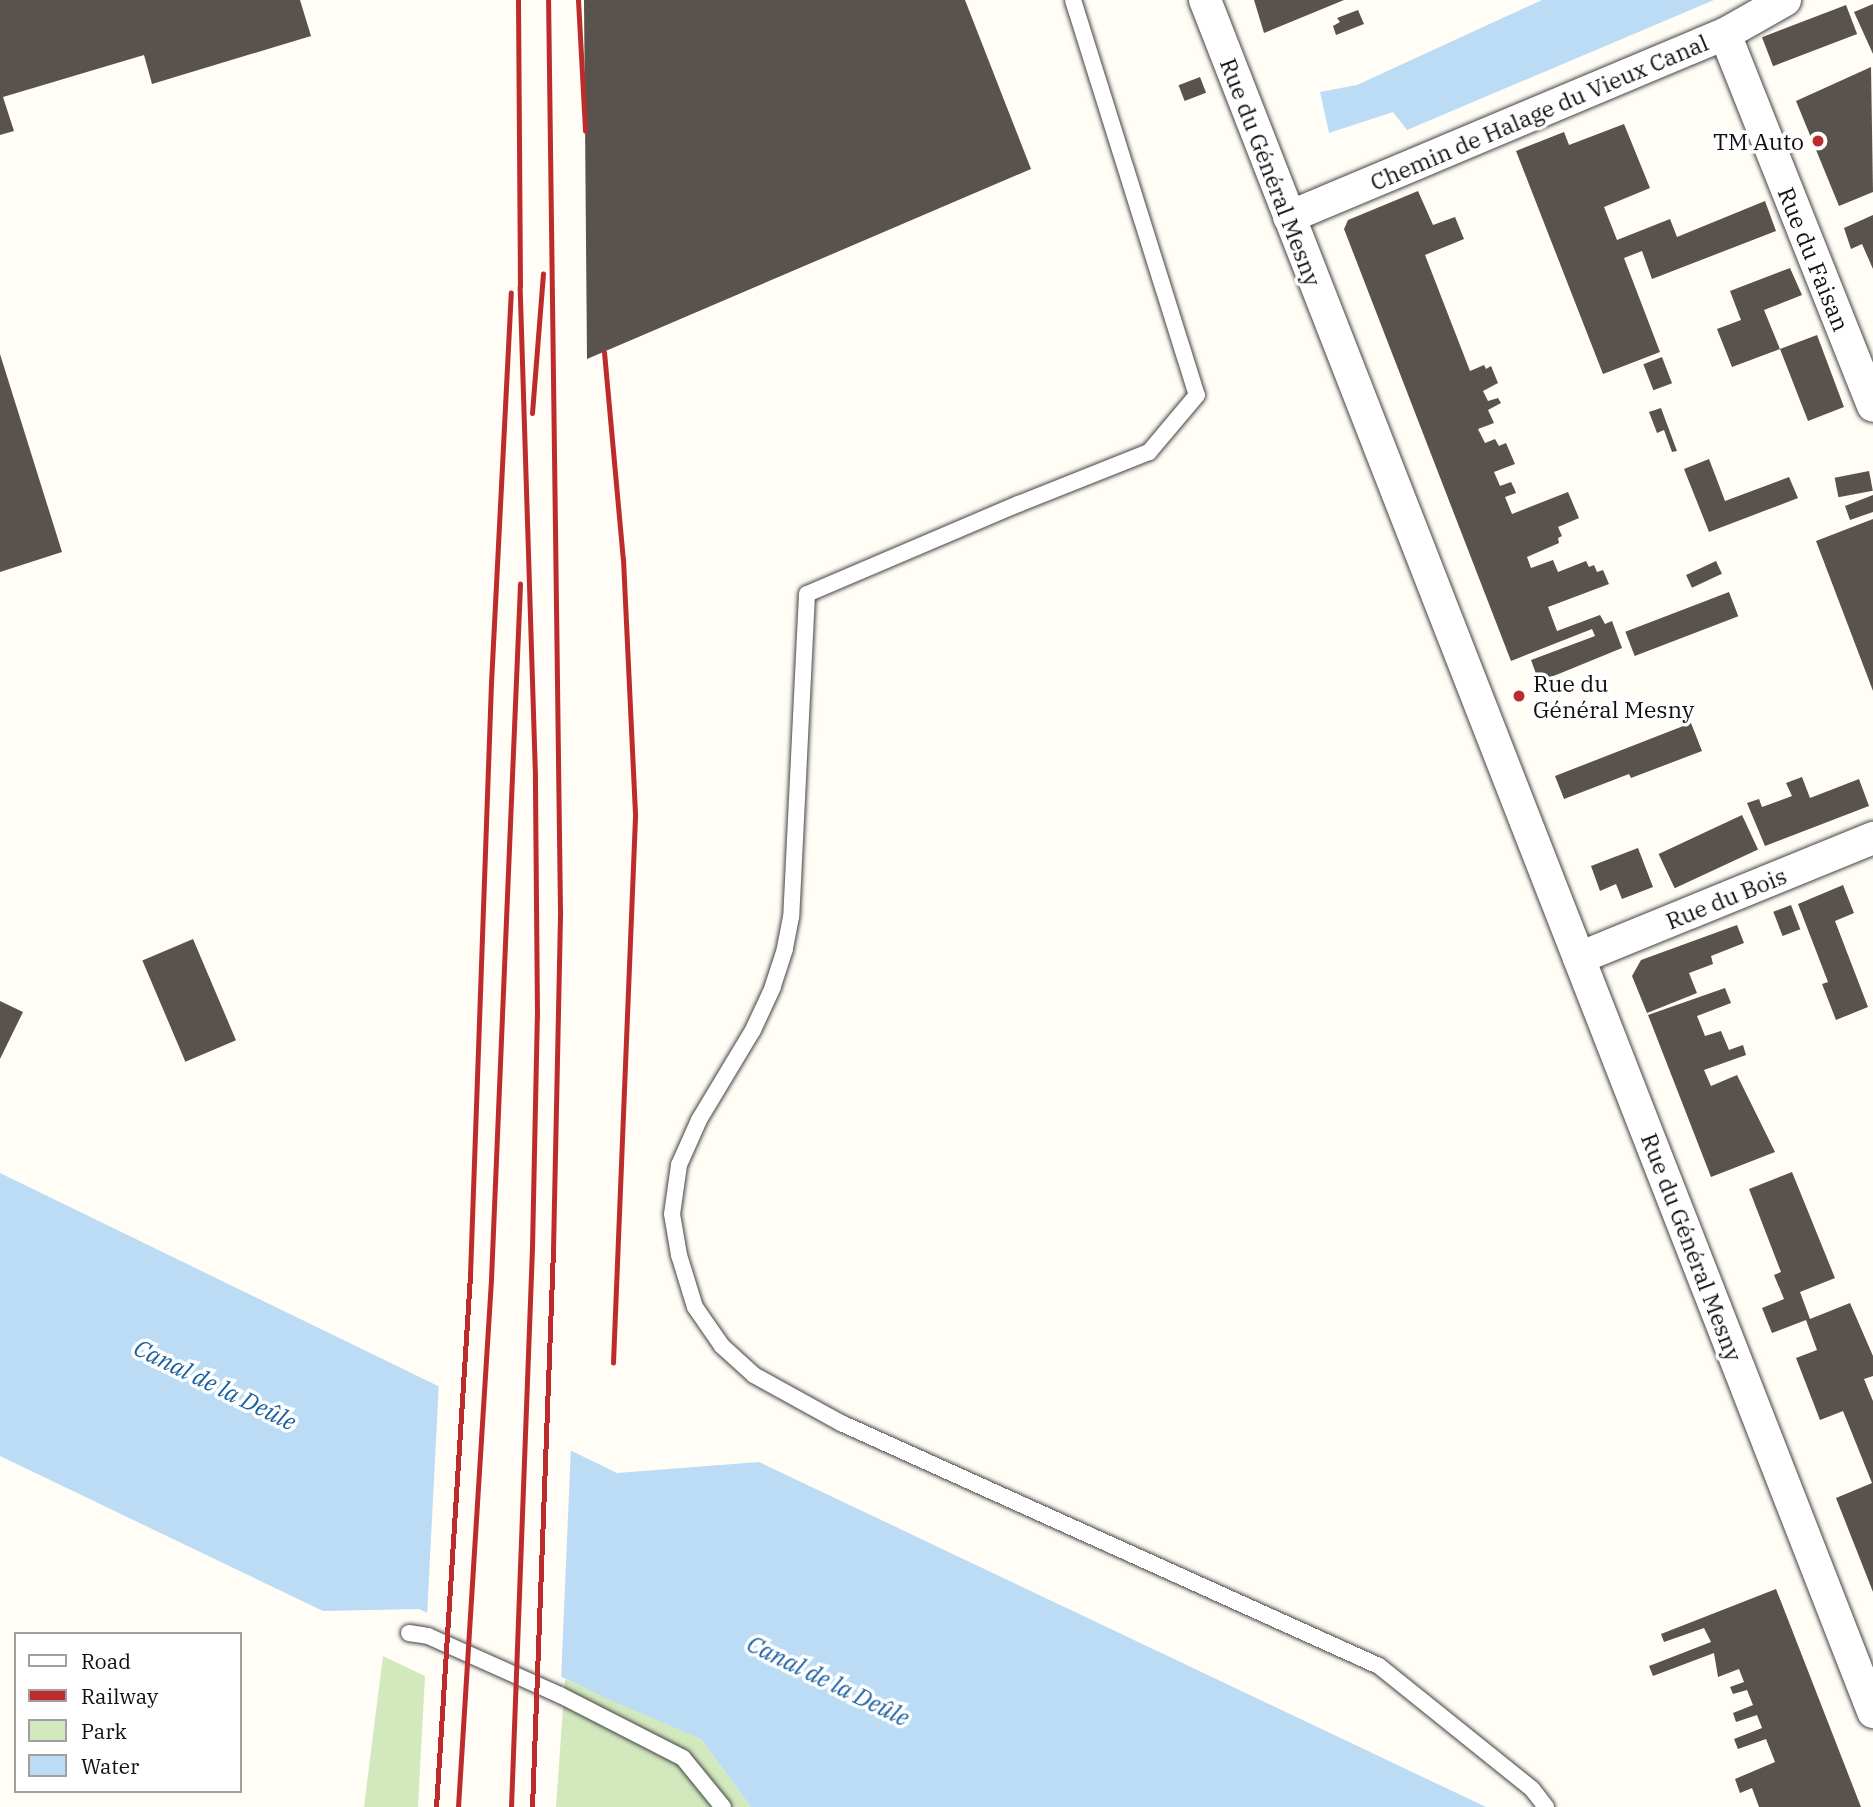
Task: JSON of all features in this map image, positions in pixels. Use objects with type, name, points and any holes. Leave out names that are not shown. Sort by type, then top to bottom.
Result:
[{"type":"street","name":"Rue du Général Mesny","points":[[1205,0],[1872,1706]]},
{"type":"street","name":"Chemin de Halage du Vieux Canal","points":[[1289,217],[1725,34],[1784,0]]},
{"type":"street","name":"Rue du Faisan","points":[[1725,34],[1873,406]]},
{"type":"street","name":"Rue du Bois","points":[[1579,958],[1873,838]]},
{"type":"lane","points":[[1073,0],[1197,395],[1149,452],[1018,504],[807,594],[791,917],[785,949],[773,987],[753,1030],[699,1120],[679,1165],[672,1214],[679,1255],[695,1307],[722,1346],[754,1375],[841,1423],[1379,1666],[1532,1789],[1546,1807]]},
{"type":"lane","points":[[409,1633],[428,1636],[560,1695],[683,1758],[723,1807]]},
{"type":"green space","points":[[383,1656],[425,1676],[418,1807],[364,1807]]},
{"type":"green space","points":[[565,1679],[701,1739],[751,1807],[556,1807]]},
{"type":"water","points":[[1542,0],[1714,0],[1407,130],[1393,112],[1329,133],[1320,92],[1357,85]]},
{"type":"water","name":"Canal de la Deûle","points":[[0,1173],[617,1473],[759,1462],[1486,1807],[751,1807],[701,1739],[608,1699],[419,1609],[323,1611],[0,1456]]},
{"type":"pier","points":[[439,1381],[571,1446],[561,1680],[427,1617]]},
{"type":"building","points":[[0,0],[300,0],[311,36],[152,84],[144,55],[3,97],[14,131],[0,135]]},
{"type":"building","points":[[584,0],[965,0],[1031,169],[587,359]]},
{"type":"building","points":[[1254,0],[1344,0],[1264,33]]},
{"type":"building","points":[[1873,4],[1873,54],[1854,12]]},
{"type":"building","points":[[1846,5],[1857,34],[1773,66],[1762,37]]},
{"type":"building","points":[[1358,10],[1364,24],[1336,35],[1333,26],[1340,22],[1337,18]]},
{"type":"building","points":[[1871,67],[1873,192],[1839,206],[1796,101]]},
{"type":"building","points":[[1200,77],[1206,93],[1185,101],[1179,85]]},
{"type":"building","points":[[1624,124],[1650,188],[1604,207],[1617,240],[1670,219],[1677,237],[1765,201],[1776,231],[1652,279],[1642,251],[1624,258],[1660,352],[1603,374],[1516,151],[1564,132],[1569,145]]},
{"type":"building","points":[[1418,191],[1433,225],[1455,217],[1464,239],[1425,255],[1470,371],[1484,365],[1486,369],[1491,366],[1498,383],[1483,391],[1488,401],[1498,398],[1501,403],[1488,410],[1494,423],[1478,429],[1485,443],[1495,439],[1499,446],[1506,443],[1515,464],[1494,472],[1500,486],[1511,482],[1514,488],[1516,493],[1505,497],[1512,514],[1568,492],[1579,518],[1558,527],[1562,536],[1558,538],[1559,543],[1527,557],[1531,568],[1553,560],[1558,572],[1586,561],[1589,567],[1594,565],[1597,572],[1603,570],[1609,584],[1548,607],[1557,631],[1600,615],[1605,624],[1612,621],[1622,648],[1539,682],[1531,660],[1595,636],[1592,629],[1511,661],[1344,229],[1348,220]]},
{"type":"building","points":[[1873,215],[1873,269],[1862,244],[1851,249],[1844,228]]},
{"type":"building","points":[[1790,268],[1802,295],[1764,310],[1780,349],[1732,367],[1717,329],[1741,320],[1730,291]]},
{"type":"building","points":[[1817,335],[1844,407],[1808,421],[1780,349]]},
{"type":"building","points":[[0,354],[62,552],[0,572]]},
{"type":"building","points":[[1662,357],[1672,383],[1653,390],[1643,364]]},
{"type":"building","points":[[1661,408],[1677,451],[1672,452],[1664,430],[1657,433],[1649,412]]},
{"type":"building","points":[[1709,459],[1725,501],[1789,477],[1798,498],[1709,532],[1684,469]]},
{"type":"building","points":[[1869,471],[1873,491],[1838,497],[1835,478]]},
{"type":"building","points":[[1873,495],[1873,512],[1850,520],[1845,506]]},
{"type":"building","points":[[1873,519],[1873,691],[1816,541]]},
{"type":"building","points":[[1716,561],[1722,574],[1692,588],[1686,575]]},
{"type":"building","points":[[1729,592],[1738,616],[1635,656],[1625,632]]},
{"type":"building","points":[[1691,723],[1702,751],[1631,778],[1629,774],[1564,799],[1555,776]]},
{"type":"building","points":[[1802,777],[1810,798],[1859,779],[1869,806],[1765,846],[1747,803],[1759,799],[1762,807],[1792,796],[1786,783]]},
{"type":"building","points":[[1742,815],[1758,849],[1675,888],[1659,854]]},
{"type":"building","points":[[1638,848],[1653,887],[1622,899],[1616,884],[1600,891],[1591,866]]},
{"type":"building","points":[[1843,885],[1854,913],[1835,921],[1868,1007],[1836,1020],[1822,984],[1828,982],[1798,904]]},
{"type":"building","points":[[1791,905],[1800,929],[1783,936],[1773,912]]},
{"type":"building","points":[[1737,925],[1744,943],[1711,956],[1713,964],[1689,973],[1697,993],[1647,1013],[1632,976],[1641,960]]},
{"type":"building","points":[[193,939],[236,1040],[185,1062],[142,960]]},
{"type":"building","points":[[1725,988],[1731,1003],[1697,1016],[1705,1036],[1721,1031],[1729,1050],[1743,1045],[1746,1055],[1704,1070],[1711,1086],[1737,1075],[1775,1152],[1711,1177],[1648,1015]]},
{"type":"building","points":[[0,1001],[23,1012],[0,1059]]},
{"type":"building","points":[[1792,1172],[1835,1278],[1800,1292],[1810,1319],[1850,1303],[1873,1356],[1873,1376],[1864,1379],[1873,1401],[1873,1592],[1836,1498],[1872,1483],[1843,1411],[1820,1420],[1796,1358],[1817,1350],[1806,1320],[1772,1333],[1762,1308],[1784,1299],[1774,1275],[1781,1272],[1749,1189]]},
{"type":"building","points":[[1776,1589],[1861,1807],[1759,1807],[1752,1788],[1740,1793],[1735,1779],[1775,1762],[1766,1739],[1738,1749],[1734,1739],[1762,1728],[1757,1715],[1736,1722],[1733,1713],[1753,1705],[1747,1690],[1733,1694],[1730,1687],[1744,1682],[1739,1669],[1718,1677],[1714,1653],[1653,1676],[1649,1666],[1711,1642],[1704,1628],[1664,1642],[1661,1634]]},
{"type":"railway","points":[[511,1807],[532,1248],[537,1016],[535,776],[520,286],[518,0]]},
{"type":"railway","points":[[532,1807],[553,1250],[560,911],[548,0]]},
{"type":"railway","points":[[578,0],[585,131]]},
{"type":"railway","points":[[532,413],[543,273]]},
{"type":"railway","points":[[436,1807],[470,1275],[491,683],[511,293]]},
{"type":"railway","points":[[604,352],[623,559],[635,817],[613,1363]]},
{"type":"railway","points":[[458,1807],[491,1279],[520,584]]},
{"type":"place","name":"TM Auto","points":[[1818,141]]},
{"type":"place","name":"Rue du Général Mesny","points":[[1519,696]]}]
